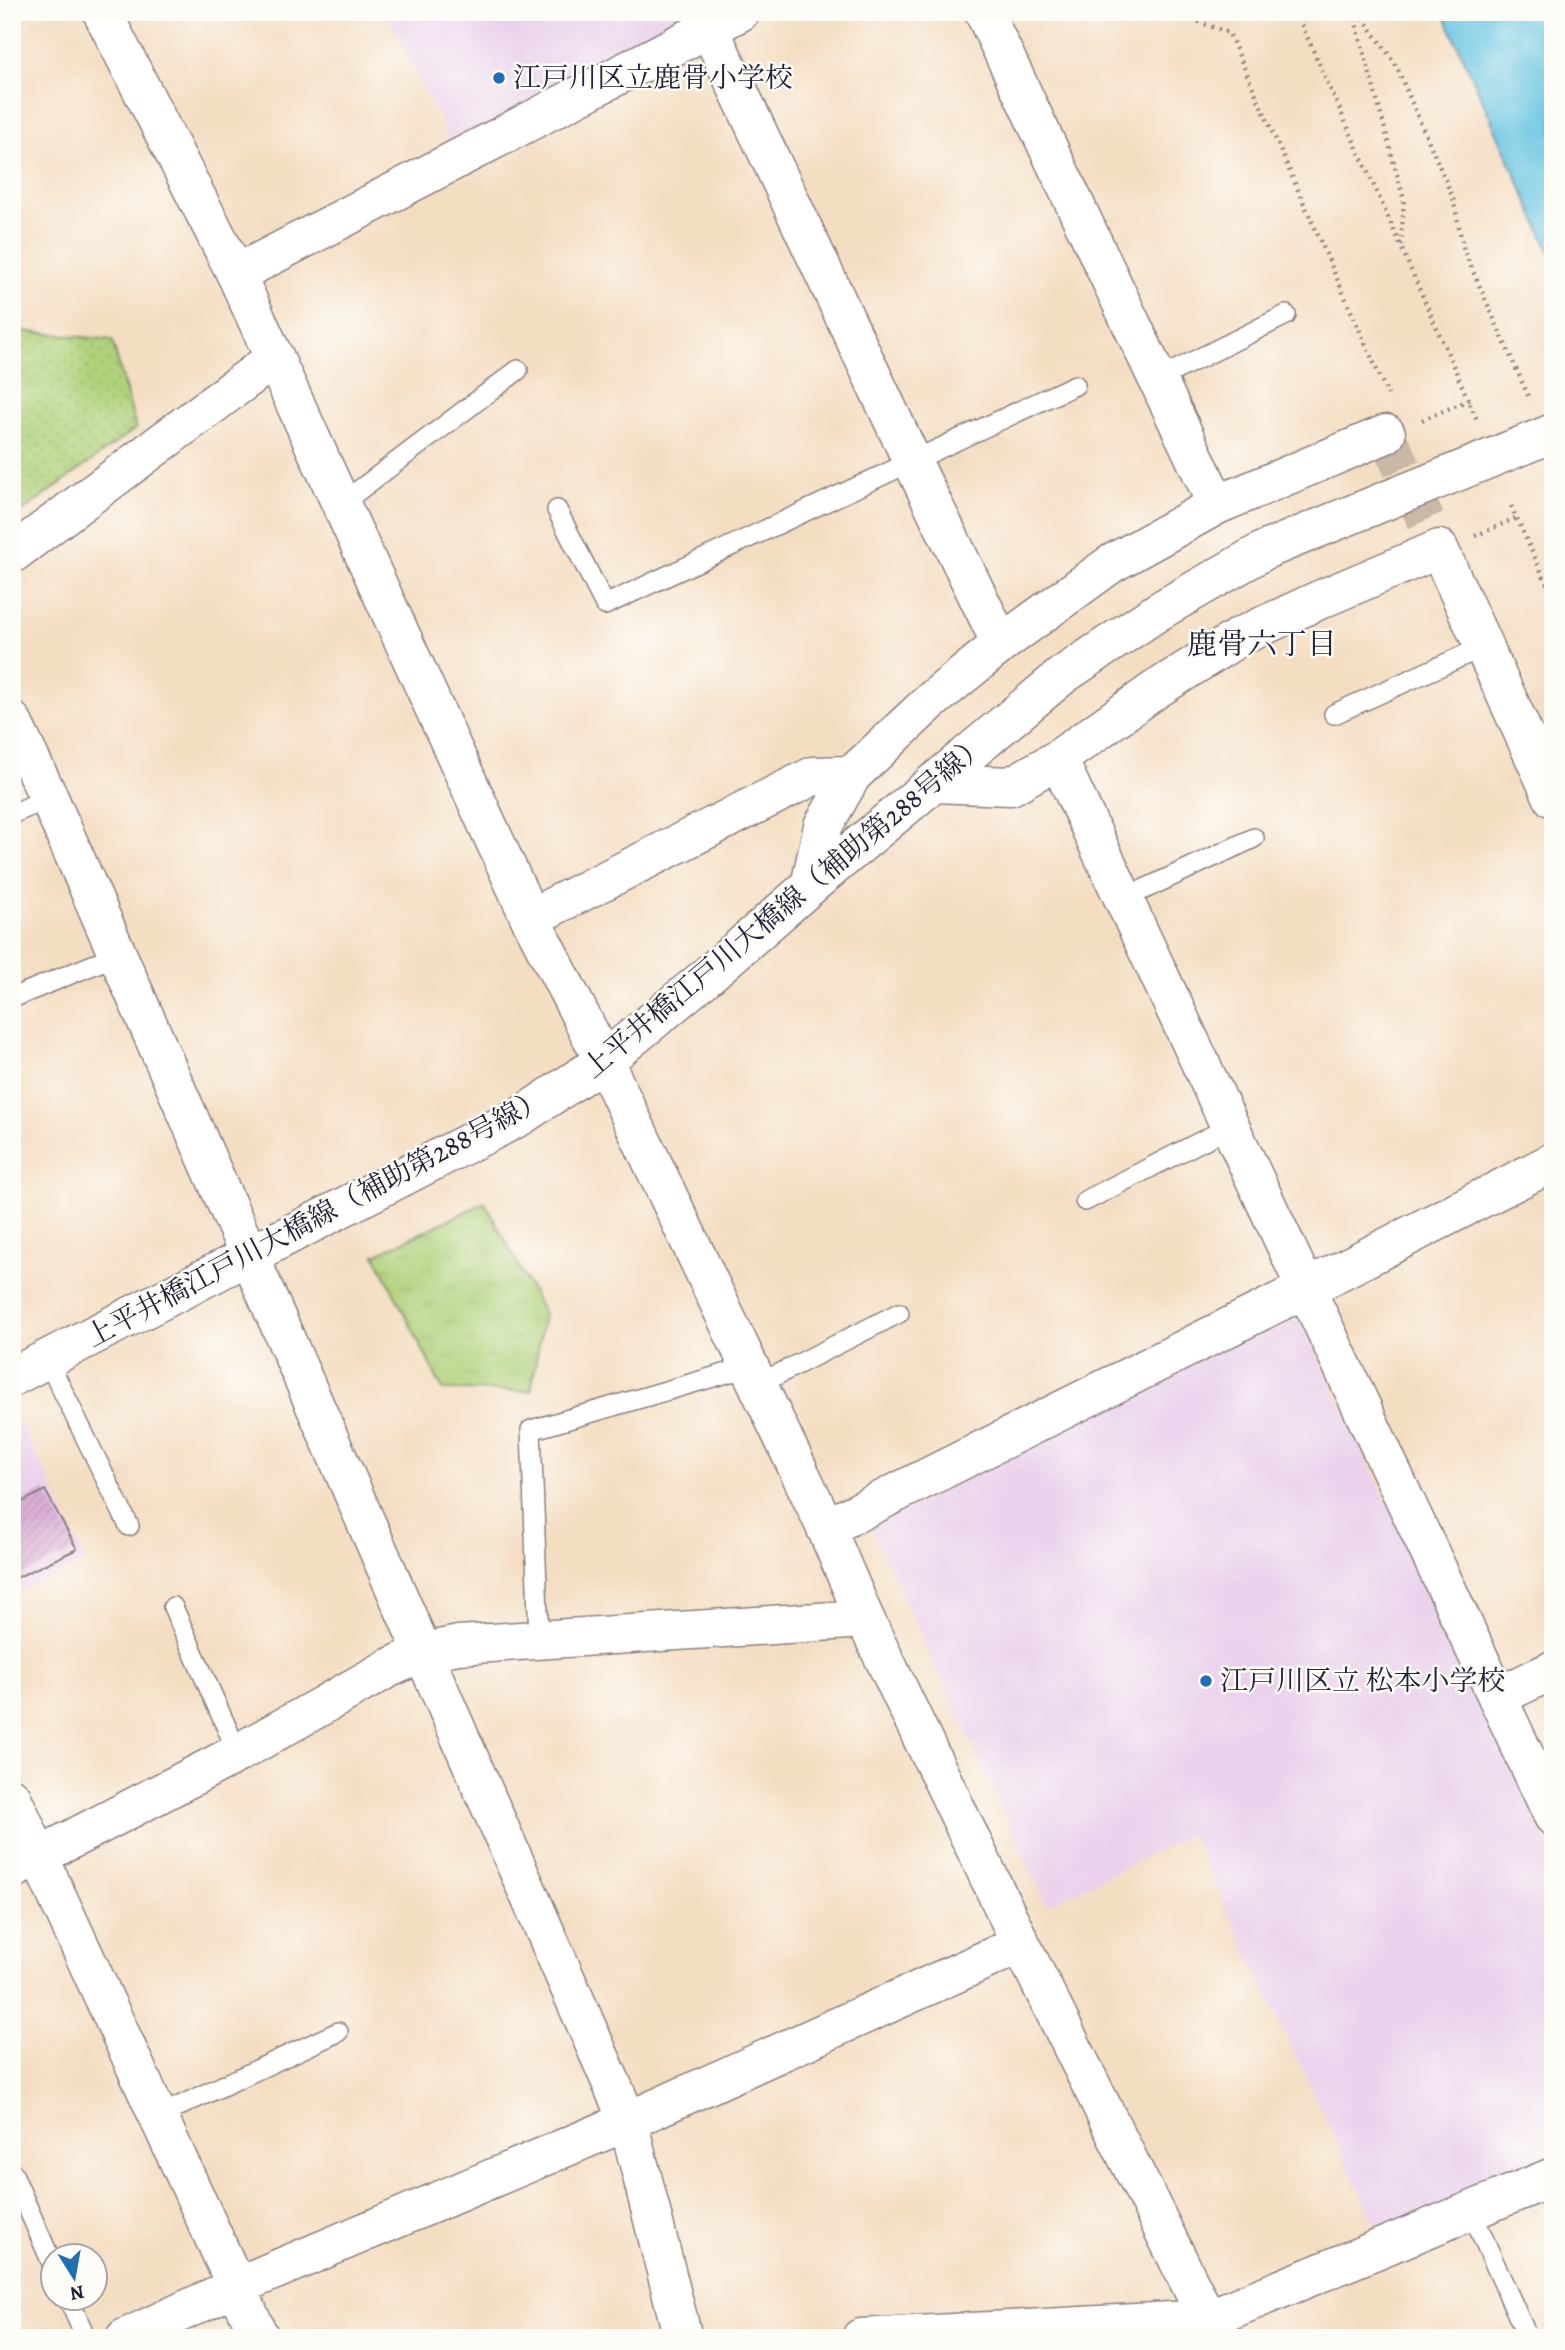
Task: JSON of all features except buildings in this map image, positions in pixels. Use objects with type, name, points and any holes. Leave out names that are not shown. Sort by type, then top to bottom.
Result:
[{"type":"street","points":[[102,12],[236,274],[530,918],[604,1060],[825,1528],[865,1619],[1021,1944],[1212,2328]]},
{"type":"street","points":[[984,12],[1217,505]]},
{"type":"street","points":[[236,274],[724,20],[913,463],[1002,644]]},
{"type":"street","points":[[12,554],[275,358]]},
{"type":"street","points":[[810,886],[823,826],[852,775],[931,701],[1002,644],[1111,564],[1217,505],[1394,431]]},
{"type":"street","name":"上平井橋江戸川大橋線（補助第288号線）","points":[[12,1377],[521,1116],[604,1060],[705,978],[810,886],[1063,675],[1159,611],[1265,550],[1553,433]]},
{"type":"street","points":[[933,783],[1011,786],[1058,759],[1155,690],[1239,638],[1319,600],[1439,549],[1553,799]]},
{"type":"street","points":[[12,721],[49,798],[628,2121],[683,2338]]},
{"type":"street","points":[[1058,759],[1553,1816]]},
{"type":"street","points":[[530,918],[813,776],[852,775]]},
{"type":"street","points":[[825,1528],[1305,1290],[1553,1162]]},
{"type":"street","points":[[25,1863],[238,1753],[389,1668],[424,1652],[458,1645],[865,1619]]},
{"type":"street","points":[[1497,1697],[1553,1670]]},
{"type":"street","points":[[12,1798],[25,1863],[158,2116],[260,2338]]},
{"type":"street","points":[[125,2338],[235,2287],[628,2121],[1021,1944]]},
{"type":"street","points":[[861,2338],[1212,2328],[1471,2211],[1553,2177]]},
{"type":"lane","points":[[1156,380],[1286,314]]},
{"type":"lane","points":[[342,503],[518,370]]},
{"type":"lane","points":[[557,510],[605,605],[1075,385]]},
{"type":"lane","points":[[1334,714],[1485,646]]},
{"type":"lane","points":[[12,814],[49,798]]},
{"type":"lane","points":[[1123,899],[1254,838]]},
{"type":"lane","points":[[12,999],[117,955]]},
{"type":"lane","points":[[1085,1201],[1229,1127]]},
{"type":"lane","points":[[539,1640],[531,1430],[752,1376],[899,1313]]},
{"type":"lane","points":[[47,1359],[129,1526]]},
{"type":"lane","points":[[173,1607],[238,1753]]},
{"type":"lane","points":[[158,2116],[338,2032]]},
{"type":"lane","points":[[12,2172],[43,2242]]},
{"type":"lane","points":[[1471,2211],[1528,2338]]},
{"type":"lane","points":[[74,2312],[86,2338]]},
{"type":"path","points":[[1172,12],[1229,33],[1394,431],[1469,400]]},
{"type":"path","points":[[1296,12],[1479,423]]},
{"type":"path","points":[[1353,12],[1404,200],[1402,247]]},
{"type":"path","points":[[1359,12],[1395,62],[1453,198],[1464,251],[1531,403]]},
{"type":"path","points":[[1511,506],[1553,597]]},
{"type":"path","points":[[1470,538],[1516,518]]},
{"type":"shaded area","name":"江戸川区立鹿骨小学校","points":[[386,12],[709,12],[451,144]]},
{"type":"shaded area","name":"江戸川区立 松本小学校","points":[[1286,1313],[1301,1320],[1553,1855],[1553,2160],[1378,2230],[1191,1834],[1047,1906],[871,1528]]},
{"type":"shaded area","points":[[22,1424],[86,1561],[12,1594],[12,1429]]},
{"type":"green space","points":[[12,330],[112,340],[136,428],[12,519]]},
{"type":"green space","points":[[485,1202],[544,1314],[531,1391],[443,1390],[375,1255]]},
{"type":"water","points":[[1443,12],[1553,12],[1553,258],[1547,245]]},
{"type":"tunnel","points":[[1386,434],[1439,549]]},
{"type":"place","name":"江戸川区立鹿骨小学校","points":[[499,78]]},
{"type":"place","name":"江戸川区立 松本小学校","points":[[1206,1681]]},
{"type":"district","name":"鹿骨六丁目","points":[[1262,644]]}]
